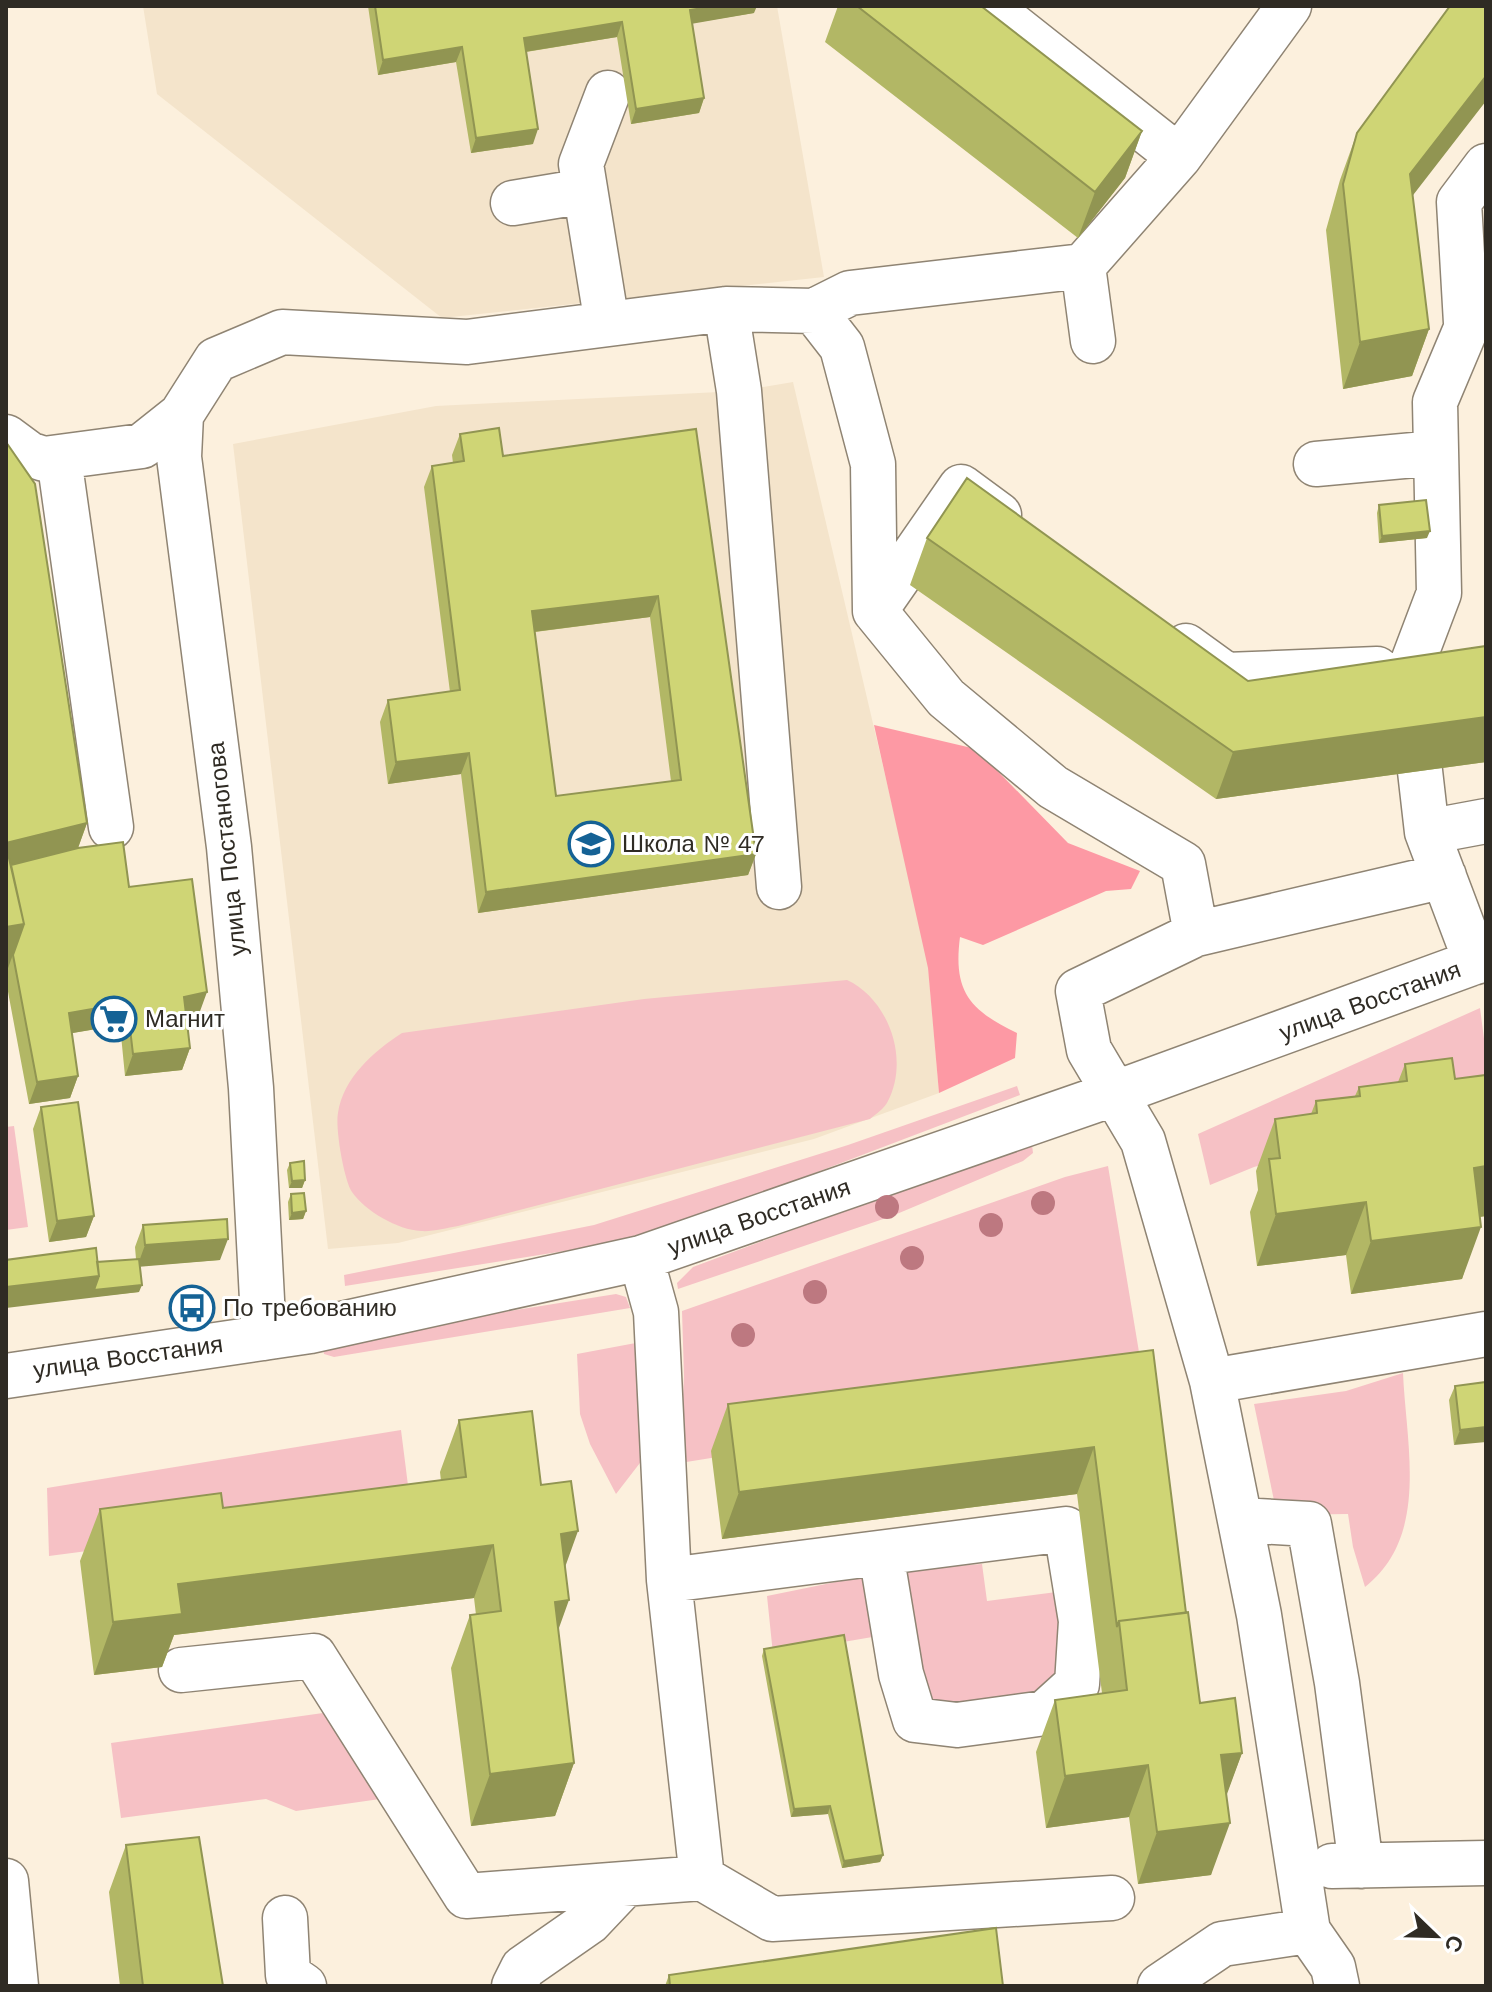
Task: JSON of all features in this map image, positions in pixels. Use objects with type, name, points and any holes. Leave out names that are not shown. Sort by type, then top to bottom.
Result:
[{"type":"street","points":[[988,6],[1179,157]]},
{"type":"street","points":[[6,437],[29,454],[44,459],[142,446],[181,415],[216,360],[282,332],[467,342],[726,309],[814,311],[850,293],[1083,266],[1179,157],[1289,6]]},
{"type":"street","points":[[607,324],[581,164],[608,93]]},
{"type":"street","points":[[1466,328],[1459,202],[1486,166]]},
{"type":"street","points":[[513,203],[585,191]]},
{"type":"street","points":[[1083,266],[1093,341]]},
{"type":"street","points":[[1150,621],[1226,675],[1412,684],[1439,593],[1435,402],[1486,281]]},
{"type":"street","points":[[726,309],[739,391],[779,887]]},
{"type":"street","points":[[814,311],[842,347],[873,464],[875,611],[946,698],[1053,787],[1183,864],[1196,934]]},
{"type":"street","name":"улица Постаногова","points":[[181,415],[179,457],[229,847],[251,1088],[264,1338]]},
{"type":"street","points":[[1316,464],[1436,453]]},
{"type":"street","points":[[59,458],[111,827]]},
{"type":"street","points":[[875,611],[961,487],[1037,541]]},
{"type":"street","points":[[1420,771],[1427,832],[1481,960]]},
{"type":"street","points":[[1427,832],[1486,821]]},
{"type":"street","points":[[1337,1986],[1333,1967],[1308,1931],[1259,1615],[1212,1381],[1143,1141],[1089,1050],[1078,991],[1196,934],[1444,876]]},
{"type":"street","name":"улица Восстания","points":[[6,1376],[264,1338],[444,1304],[641,1258],[1116,1093],[1481,960]]},
{"type":"street","points":[[641,1258],[656,1312],[669,1580],[702,1878]]},
{"type":"street","points":[[1212,1381],[1486,1334]]},
{"type":"street","points":[[1240,1520],[1309,1524],[1337,1683],[1361,1866]]},
{"type":"street","points":[[669,1580],[1066,1529],[1081,1621],[1077,1684],[1045,1713],[957,1725],[915,1720],[901,1674],[881,1553]]},
{"type":"street","points":[[181,1670],[314,1656],[466,1896],[702,1878],[772,1919],[1112,1898]]},
{"type":"street","points":[[1298,1867],[1486,1863]]},
{"type":"street","points":[[6,1881],[14,1986]]},
{"type":"street","points":[[514,1986],[523,1968],[589,1922],[625,1884]]},
{"type":"street","points":[[285,1918],[288,1975],[304,1986]]},
{"type":"street","points":[[1160,1986],[1222,1944],[1308,1931]]},
{"type":"shaded area","points":[[143,6],[777,6],[824,277],[442,318],[157,94]]},
{"type":"shaded area","name":"Школа № 47","points":[[793,382],[927,954],[939,1093],[814,1139],[398,1243],[328,1249],[233,444],[436,406],[739,391]]},
{"type":"shaded area","points":[[874,725],[976,749],[1068,843],[1140,871],[1131,889],[1106,891],[983,945],[960,937],[958,956],[962,985],[976,1007],[1017,1033],[1015,1058],[939,1093],[928,968]]},
{"type":"shaded area","points":[[847,980],[874,1001],[884,1015],[896,1049],[897,1067],[887,1104],[870,1119],[434,1230],[412,1230],[383,1218],[365,1206],[349,1186],[338,1130],[341,1100],[361,1067],[402,1033],[644,999]]},
{"type":"shaded area","points":[[1480,1008],[1486,1054],[1486,1104],[1254,1167],[1210,1185],[1198,1134]]},
{"type":"shaded area","points":[[1017,1086],[1020,1095],[699,1217],[602,1245],[345,1286],[344,1275],[594,1225],[848,1145]]},
{"type":"shaded area","points":[[14,1126],[28,1227],[6,1230],[6,1127]]},
{"type":"shaded area","points":[[1032,1145],[1033,1153],[1023,1161],[892,1216],[678,1289],[677,1283],[693,1267],[1005,1151]]},
{"type":"shaded area","points":[[1108,1166],[1145,1388],[680,1463],[684,1376],[682,1311],[1065,1177]]},
{"type":"shaded area","points":[[616,1294],[626,1297],[630,1308],[334,1357],[324,1354],[323,1349],[472,1317]]},
{"type":"shaded area","points":[[641,1342],[653,1446],[616,1494],[590,1444],[580,1414],[577,1354]]},
{"type":"shaded area","points":[[1403,1373],[1410,1488],[1406,1516],[1399,1542],[1385,1566],[1365,1587],[1353,1547],[1348,1514],[1277,1515],[1254,1404],[1346,1391]]},
{"type":"shaded area","points":[[401,1430],[411,1509],[49,1556],[47,1488]]},
{"type":"shaded area","points":[[982,1564],[987,1601],[1072,1590],[1068,1683],[988,1708],[928,1710],[890,1571]]},
{"type":"shaded area","points":[[880,1573],[890,1634],[773,1654],[767,1596]]},
{"type":"shaded area","points":[[330,1712],[380,1799],[296,1811],[266,1799],[121,1818],[111,1743]]},
{"type":"building","points":[[375,6],[714,6],[690,10],[704,98],[636,109],[622,22],[524,38],[538,129],[476,138],[462,47],[383,60]]},
{"type":"building","points":[[857,6],[981,6],[1142,131],[1095,192]]},
{"type":"building","points":[[1450,6],[1486,6],[1486,76],[1410,174],[1429,329],[1360,342],[1343,184],[1357,133]]},
{"type":"building","points":[[499,428],[503,456],[696,429],[756,854],[486,892],[469,753],[396,762],[388,700],[460,690],[432,466],[464,461],[460,434]],"holes":[[[658,596],[681,780],[556,796],[532,611]]]},
{"type":"building","points":[[6,442],[35,484],[87,823],[6,843]]},
{"type":"building","points":[[967,478],[1248,681],[1486,646],[1486,717],[1233,752],[927,538]]},
{"type":"building","points":[[1426,500],[1430,531],[1382,536],[1379,505]]},
{"type":"building","points":[[123,842],[129,887],[192,879],[207,992],[184,997],[190,1048],[133,1054],[127,1003],[69,1013],[78,1076],[37,1082],[13,955],[24,924],[11,865],[78,848]]},
{"type":"building","points":[[6,845],[24,924],[6,927]]},
{"type":"building","points":[[1452,1058],[1455,1079],[1486,1075],[1486,1166],[1474,1168],[1481,1227],[1371,1241],[1366,1202],[1276,1214],[1269,1159],[1280,1158],[1275,1119],[1317,1113],[1316,1101],[1360,1096],[1359,1087],[1407,1081],[1405,1064]]},
{"type":"building","points":[[78,1102],[94,1216],[57,1221],[41,1107]]},
{"type":"building","points":[[304,1161],[305,1180],[292,1181],[290,1163]]},
{"type":"building","points":[[304,1193],[306,1211],[292,1213],[291,1194]]},
{"type":"building","points":[[227,1219],[228,1239],[145,1245],[143,1225]]},
{"type":"building","points":[[96,1248],[99,1276],[6,1287],[6,1260]]},
{"type":"building","points":[[139,1259],[142,1285],[94,1290],[99,1276],[97,1262]]},
{"type":"building","points":[[1153,1350],[1186,1613],[1119,1621],[1117,1627],[1094,1447],[739,1492],[728,1404]]},
{"type":"building","points":[[1486,1382],[1486,1427],[1460,1430],[1455,1386]]},
{"type":"building","points":[[532,1411],[541,1485],[571,1481],[578,1531],[561,1534],[569,1600],[555,1602],[574,1763],[490,1774],[470,1615],[501,1611],[493,1545],[178,1584],[182,1614],[113,1622],[100,1509],[221,1493],[223,1508],[466,1477],[459,1420]]},
{"type":"building","points":[[1188,1612],[1200,1703],[1235,1698],[1242,1753],[1221,1755],[1230,1823],[1157,1832],[1148,1765],[1065,1776],[1055,1700],[1127,1690],[1119,1621]]},
{"type":"building","points":[[844,1635],[883,1855],[844,1861],[830,1806],[794,1809],[764,1649]]},
{"type":"building","points":[[199,1837],[223,1986],[143,1986],[126,1845]]},
{"type":"building","points":[[996,1928],[1003,1986],[670,1986],[669,1975]]},
{"type":"place","name":"Школа № 47","points":[[591,844]]},
{"type":"place","name":"Магнит","points":[[114,1019]]},
{"type":"place","name":"По требованию","points":[[192,1308]]}]
